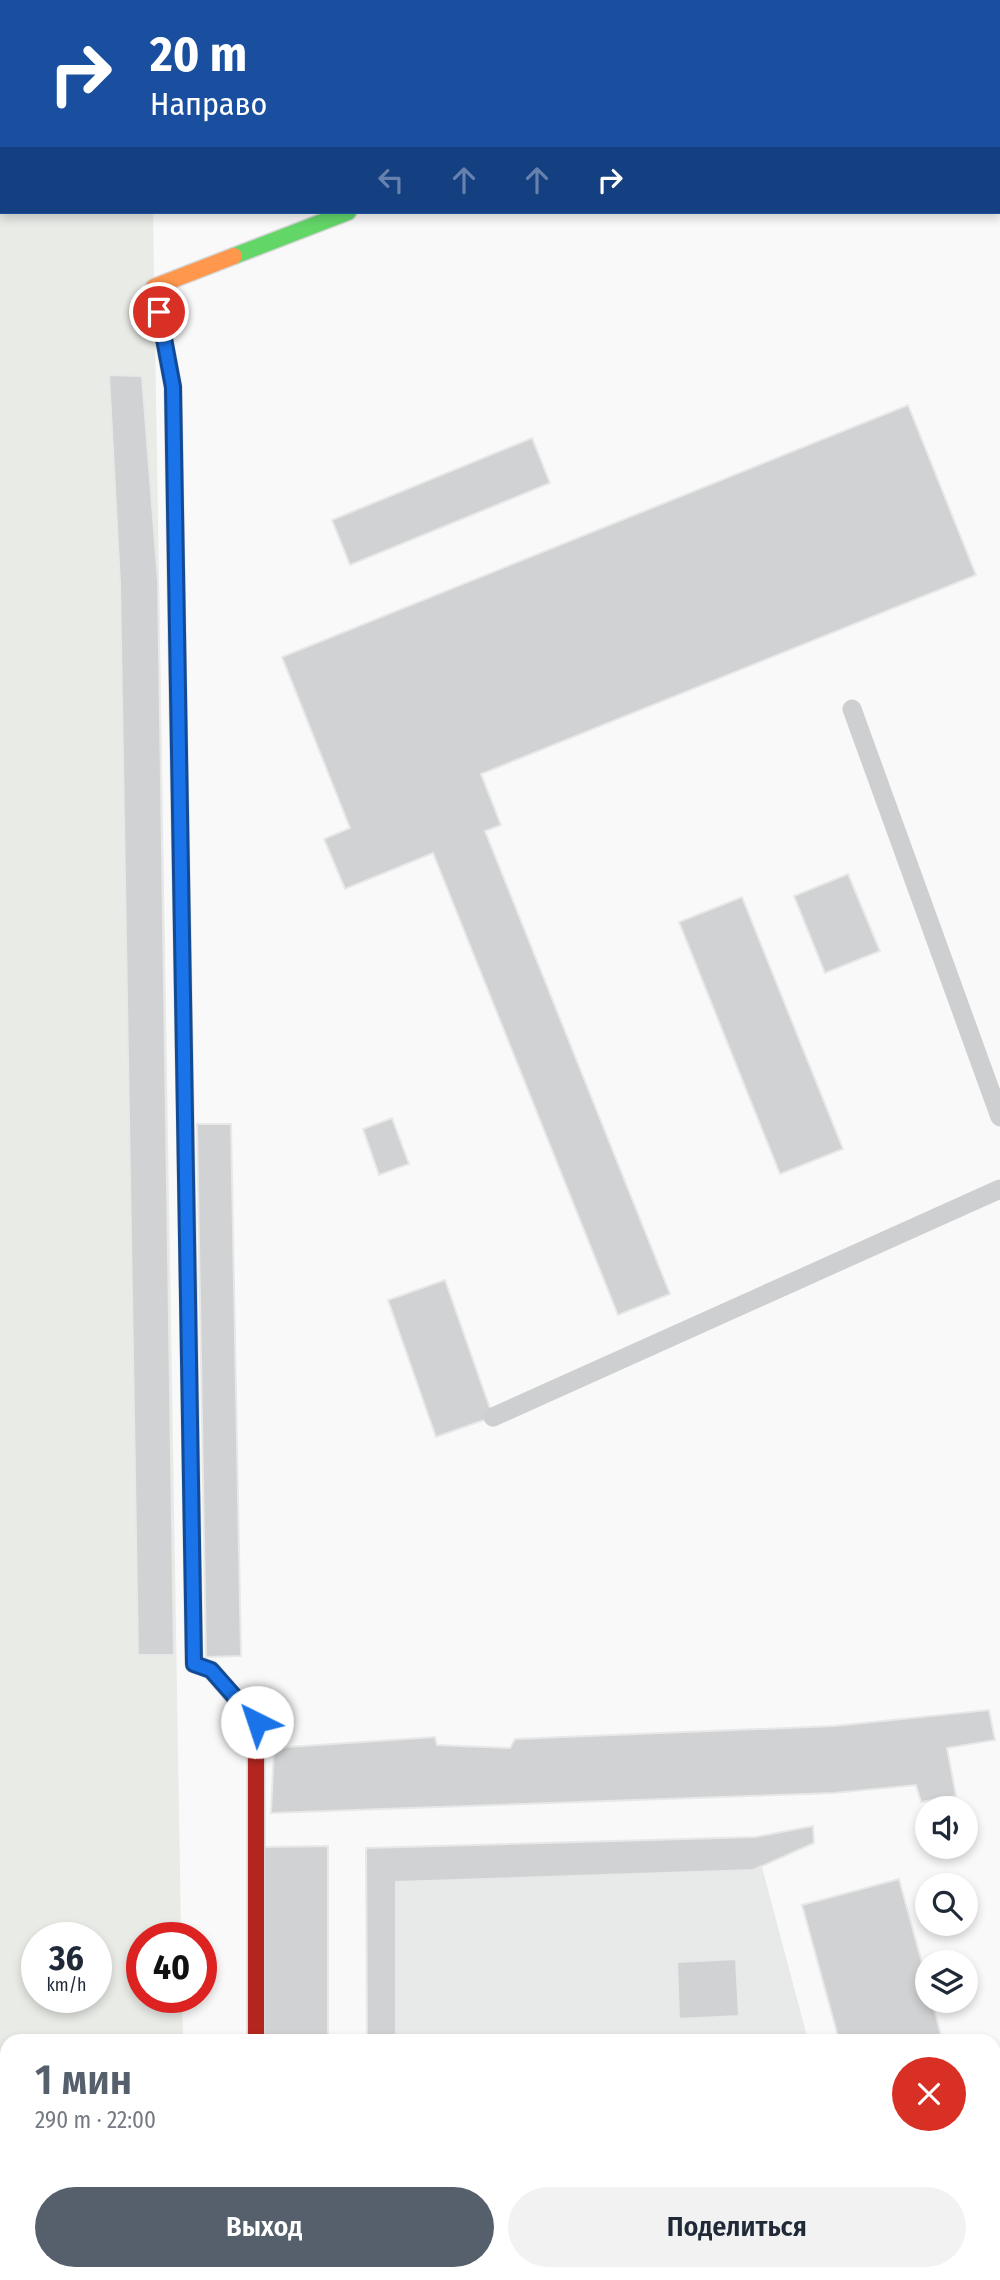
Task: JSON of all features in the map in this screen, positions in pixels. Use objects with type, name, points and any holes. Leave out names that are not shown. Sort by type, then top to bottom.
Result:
[{"type":"street","points":[[256,2034],[257,1722],[211,1670],[194,1664],[173,387],[154,287],[343,214]]},
{"type":"lane","points":[[852,709],[1000,1117]]},
{"type":"lane","points":[[493,1417],[1000,1189]]},
{"type":"shaded area","points":[[0,214],[153,214],[181,1922],[126,1922],[126,2013],[182,2013],[183,2034],[0,2034]]},
{"type":"shaded area","points":[[762,1867],[806,2034],[396,2034],[396,1882],[753,1870]]},
{"type":"building","points":[[109,375],[142,376],[158,581],[174,1655],[138,1655],[120,583]]},
{"type":"building","points":[[908,405],[976,575],[481,774],[501,825],[485,831],[670,1294],[618,1315],[433,853],[345,889],[324,839],[350,828],[282,657]]},
{"type":"building","points":[[532,438],[550,483],[350,565],[332,520]]},
{"type":"building","points":[[848,874],[880,951],[825,973],[794,896]]},
{"type":"building","points":[[742,897],[843,1149],[780,1174],[679,922]]},
{"type":"building","points":[[392,1118],[409,1164],[379,1175],[363,1129]]},
{"type":"building","points":[[197,1124],[231,1124],[241,1656],[206,1657]]},
{"type":"building","points":[[445,1280],[493,1417],[436,1437],[388,1300]]},
{"type":"building","points":[[989,1710],[995,1740],[947,1748],[956,1796],[919,1796],[916,1785],[834,1793],[271,1813],[274,1748],[435,1737],[437,1745],[510,1748],[515,1739],[834,1726]]},
{"type":"building","points":[[813,1826],[814,1843],[753,1870],[396,1882],[396,2034],[367,2034],[366,1848],[755,1837]]},
{"type":"building","points":[[328,1846],[328,2034],[264,2034],[263,1847]]},
{"type":"building","points":[[899,1879],[918,1950],[915,1950],[915,2013],[935,2013],[940,2034],[837,2034],[802,1905]]},
{"type":"building","points":[[736,1959],[739,2016],[679,2019],[677,1962]]},
{"type":"traffic: fast","points":[[234,256],[343,214]]},
{"type":"traffic: fast","points":[[177,640],[188,1285]]},
{"type":"traffic: slow","points":[[177,640],[173,387],[154,287],[234,256]]},
{"type":"traffic: slow","points":[[188,1285],[194,1664],[211,1670],[248,1713]]},
{"type":"traffic: jam","points":[[248,1713],[256,1722],[256,2034]]},
{"type":"route","points":[[159,312],[173,387],[194,1664],[211,1670],[257,1722]]}]
